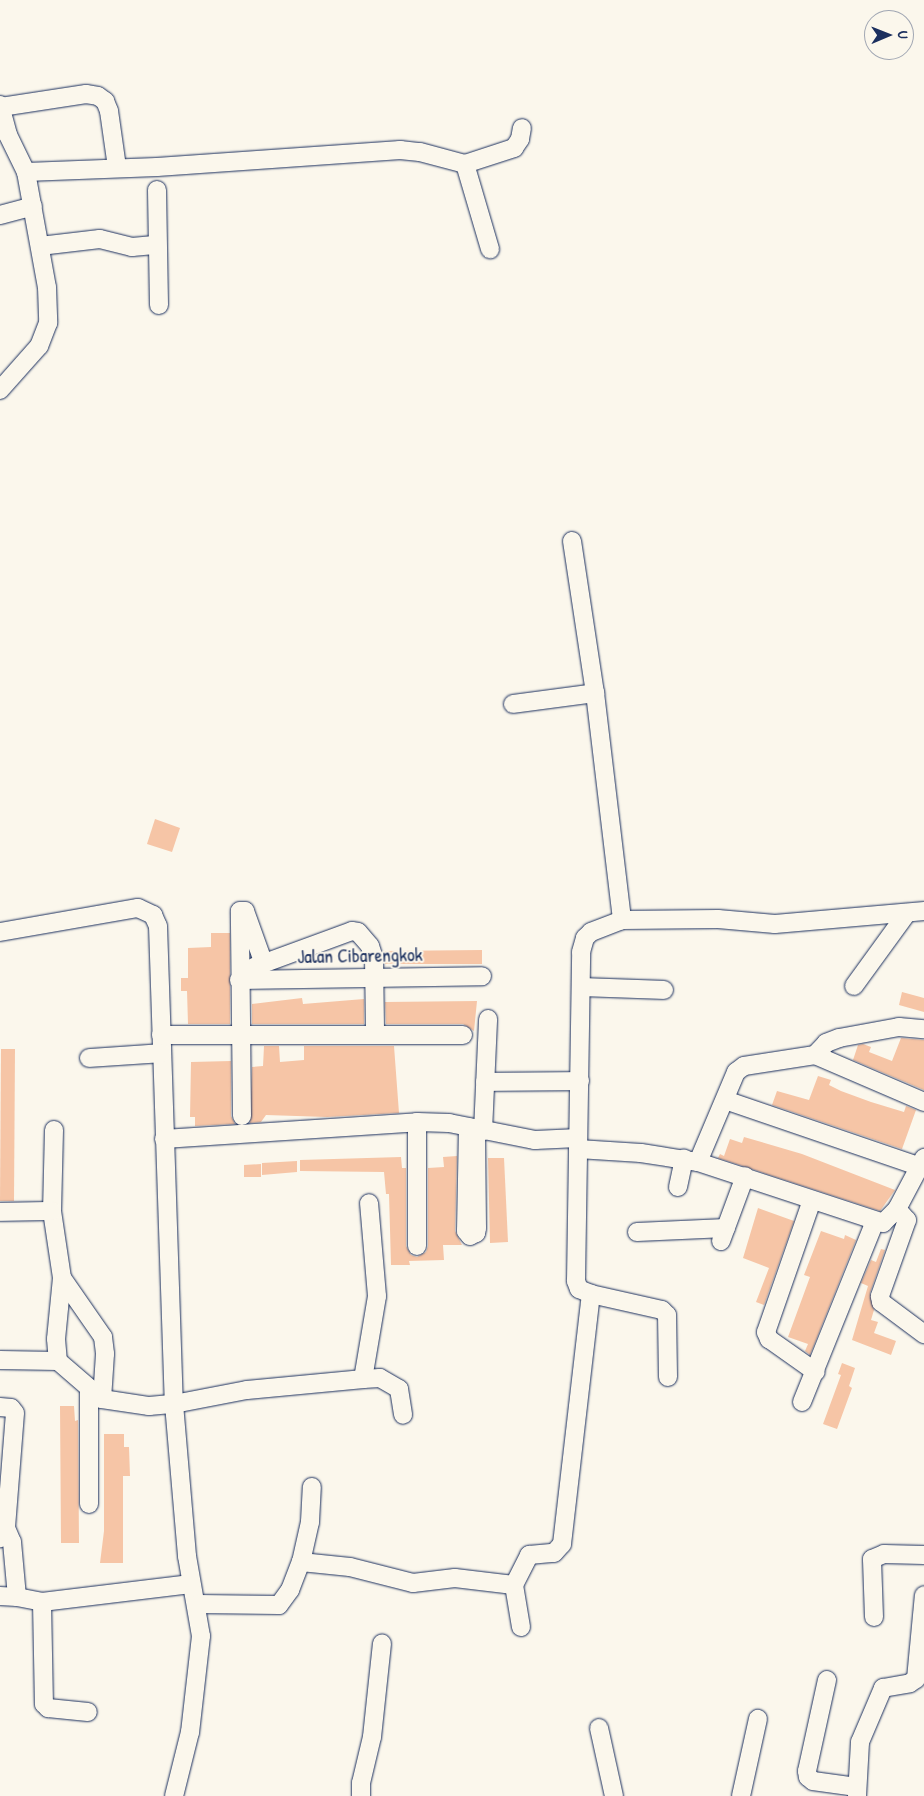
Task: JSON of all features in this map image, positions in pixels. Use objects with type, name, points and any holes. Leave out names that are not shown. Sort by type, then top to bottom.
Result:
[{"type":"street","points":[[0,390],[39,346],[48,323],[47,287],[26,172],[4,136],[0,106],[86,94],[98,96],[105,100],[109,111],[116,167]]},
{"type":"street","points":[[26,172],[400,150],[465,164],[514,148],[520,139],[522,128]]},
{"type":"street","points":[[465,164],[490,249]]},
{"type":"street","points":[[157,190],[159,305]]},
{"type":"street","points":[[0,215],[33,206]]},
{"type":"street","points":[[40,246],[100,239],[132,247],[157,245]]},
{"type":"street","points":[[572,541],[595,693],[622,920]]},
{"type":"street","points":[[513,704],[595,693]]},
{"type":"street","points":[[0,932],[123,909],[146,910],[158,926],[174,1404],[191,1584],[198,1604],[201,1636],[198,1679],[190,1732],[174,1796]]},
{"type":"street","points":[[242,1116],[239,976],[240,911],[245,911],[264,964]]},
{"type":"street","points":[[668,1377],[667,1315],[662,1310],[590,1294],[579,1289],[576,1281],[583,987],[581,952],[586,938],[591,932],[622,920],[718,919],[775,924],[916,912]]},
{"type":"street","points":[[854,986],[860,973],[916,912]]},
{"type":"street","points":[[239,976],[264,964],[352,931],[364,937],[370,946],[374,958],[375,1034]]},
{"type":"street","name":"Jalan Cibarengkok","points":[[239,976],[482,976]]},
{"type":"street","points":[[583,987],[664,990]]},
{"type":"street","points":[[476,1129],[477,1228],[476,1233],[470,1236],[466,1231],[476,1129],[485,1082],[488,1019]]},
{"type":"street","points":[[815,1055],[826,1043],[839,1038],[899,1027],[924,1029]]},
{"type":"street","points":[[162,1035],[240,1037],[375,1034],[463,1035]]},
{"type":"street","points":[[89,1058],[162,1053]]},
{"type":"street","points":[[678,1188],[725,1100],[736,1072],[744,1066],[815,1055],[924,1102]]},
{"type":"street","points":[[485,1082],[580,1081]]},
{"type":"street","points":[[164,1139],[417,1122],[448,1122],[535,1140],[578,1143],[691,1161],[745,1176],[883,1223],[897,1209],[921,1162],[725,1100]]},
{"type":"street","points":[[417,1122],[417,1246]]},
{"type":"street","points":[[54,1130],[52,1211],[62,1278],[56,1339],[58,1361]]},
{"type":"street","points":[[637,1232],[724,1235],[745,1176]]},
{"type":"street","points":[[812,1200],[766,1332],[769,1339],[816,1372]]},
{"type":"street","points":[[363,1380],[377,1296],[369,1203]]},
{"type":"street","points":[[897,1209],[904,1214],[906,1226],[880,1296],[881,1302],[924,1334]]},
{"type":"street","points":[[0,1212],[52,1211]]},
{"type":"street","points":[[802,1402],[816,1372],[874,1221]]},
{"type":"street","points":[[62,1278],[103,1337],[105,1354],[95,1395],[89,1504]]},
{"type":"street","points":[[522,1627],[514,1585],[533,1552],[554,1553],[562,1544],[590,1294]]},
{"type":"street","points":[[0,1360],[58,1361],[95,1395],[149,1406],[174,1404],[228,1392],[380,1378],[399,1389],[403,1415]]},
{"type":"street","points":[[0,1407],[11,1408],[15,1413],[2,1531],[12,1542],[9,1597],[42,1602],[191,1584]]},
{"type":"street","points":[[198,1604],[279,1605],[290,1590],[301,1562],[310,1522],[312,1487]]},
{"type":"street","points":[[874,1617],[872,1558],[884,1554],[924,1555]]},
{"type":"street","points":[[301,1562],[350,1567],[413,1584],[455,1578],[514,1585]]},
{"type":"street","points":[[826,1680],[807,1772],[808,1777],[813,1781],[857,1791],[860,1742],[883,1688],[910,1683],[916,1679],[924,1595]]},
{"type":"street","points":[[42,1602],[44,1704],[48,1708],[88,1712]]},
{"type":"street","points":[[361,1796],[361,1783],[372,1737],[382,1644]]},
{"type":"street","points":[[742,1796],[758,1719]]},
{"type":"street","points":[[599,1728],[614,1796]]},
{"type":"building","points":[[155,819],[180,828],[172,852],[147,844]]},
{"type":"building","points":[[211,933],[230,933],[230,1024],[188,1024],[187,991],[181,991],[181,978],[188,978],[188,948],[211,947]]},
{"type":"building","points":[[482,950],[482,964],[385,964],[383,951]]},
{"type":"building","points":[[902,992],[924,998],[924,1012],[899,1005]]},
{"type":"building","points":[[302,998],[303,1004],[364,999],[364,1024],[252,1024],[252,1004]]},
{"type":"building","points":[[477,1001],[474,1031],[463,1024],[386,1024],[385,1002]]},
{"type":"building","points":[[901,1038],[924,1040],[924,1090],[853,1060],[858,1045],[863,1044],[871,1047],[869,1052],[892,1061]]},
{"type":"building","points":[[264,1046],[279,1046],[280,1062],[304,1060],[304,1046],[394,1046],[399,1113],[327,1117],[266,1115],[261,1122],[250,1123],[252,1067],[263,1066]]},
{"type":"building","points":[[1,1049],[15,1049],[14,1201],[0,1201]]},
{"type":"building","points":[[231,1061],[231,1116],[235,1124],[195,1126],[195,1117],[190,1117],[191,1062]]},
{"type":"building","points":[[818,1076],[831,1080],[829,1085],[841,1091],[871,1102],[904,1112],[906,1106],[916,1110],[902,1149],[772,1105],[777,1091],[809,1100]]},
{"type":"building","points":[[744,1137],[802,1154],[895,1190],[880,1211],[718,1158],[720,1154],[724,1156],[730,1139],[742,1143]]},
{"type":"building","points":[[457,1156],[455,1231],[462,1245],[443,1245],[444,1260],[409,1261],[410,1265],[391,1265],[389,1194],[386,1194],[384,1172],[300,1171],[300,1160],[401,1157],[402,1168],[406,1168],[406,1246],[411,1255],[417,1257],[426,1252],[428,1246],[428,1168],[444,1167],[443,1157]]},
{"type":"building","points":[[488,1158],[504,1158],[508,1242],[490,1243]]},
{"type":"building","points":[[297,1161],[297,1172],[262,1175],[262,1163]]},
{"type":"building","points":[[261,1164],[261,1177],[244,1177],[244,1165]]},
{"type":"building","points":[[758,1208],[794,1221],[764,1305],[756,1302],[769,1268],[743,1258]]},
{"type":"building","points":[[821,1231],[844,1239],[845,1235],[856,1240],[810,1355],[805,1351],[808,1344],[788,1337],[810,1277],[804,1275]]},
{"type":"building","points":[[881,1249],[885,1250],[870,1293],[874,1310],[871,1320],[878,1322],[874,1333],[896,1341],[891,1355],[852,1340],[868,1286],[861,1283],[871,1260],[876,1262]]},
{"type":"building","points":[[842,1363],[855,1368],[849,1386],[852,1388],[837,1429],[823,1424],[841,1375],[838,1374]]},
{"type":"building","points":[[60,1406],[74,1406],[75,1421],[78,1420],[79,1543],[61,1543]]},
{"type":"building","points":[[104,1434],[124,1434],[124,1447],[129,1447],[130,1476],[123,1476],[123,1563],[100,1563],[104,1531]]}]
